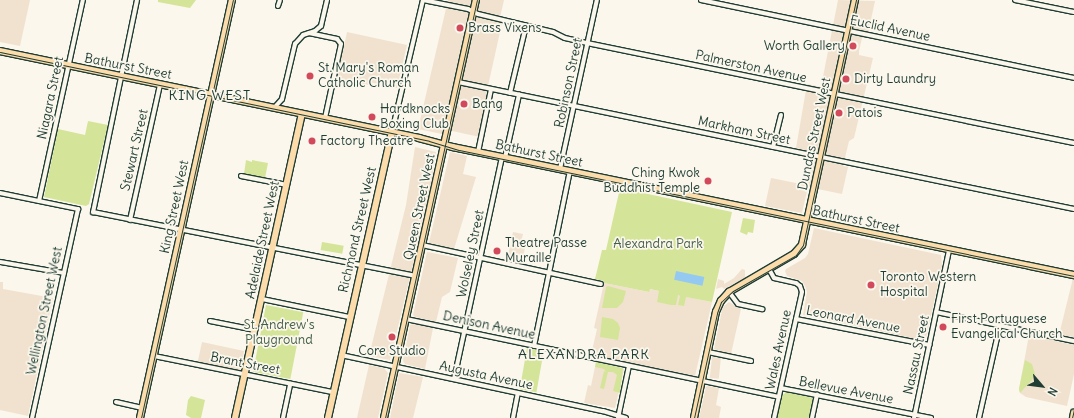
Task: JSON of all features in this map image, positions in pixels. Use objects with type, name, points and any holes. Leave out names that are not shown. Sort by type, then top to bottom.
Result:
[{"type":"main road","name":"King Street West","points":[[140,418],[232,0]]},
{"type":"main road","name":"Queen Street West","points":[[384,418],[476,0]]},
{"type":"main road","name":"Dundas Street West","points":[[694,418],[718,306],[722,298],[729,292],[800,249],[855,0]]},
{"type":"main road","name":"Bathurst Street","points":[[0,51],[392,132],[570,172],[1074,275]]},
{"type":"main road","name":"Adelaide Street West","points":[[235,418],[302,114]]},
{"type":"main road","name":"Richmond Street West","points":[[328,418],[349,317],[392,132]]},
{"type":"main road","points":[[1073,418],[1074,413]]},
{"type":"street","name":"Niagara Street","points":[[39,201],[83,0]]},
{"type":"street","points":[[137,0],[93,212],[361,267],[415,276]]},
{"type":"street","points":[[278,6],[280,0]]},
{"type":"street","points":[[274,108],[282,99],[295,44],[298,39],[315,31],[321,26],[327,0]]},
{"type":"street","name":"Palmerston Avenue","points":[[423,0],[553,32],[565,38],[587,43],[1074,143]]},
{"type":"street","name":"Richmond Street West","points":[[392,132],[423,0]]},
{"type":"street","name":"Robinson Street","points":[[560,169],[597,0]]},
{"type":"street","name":"Euclid Avenue","points":[[701,0],[1074,78]]},
{"type":"street","points":[[1015,0],[1074,12]]},
{"type":"street","points":[[1041,5],[1042,0]]},
{"type":"street","points":[[510,93],[526,26]]},
{"type":"street","points":[[309,33],[337,39],[341,44],[324,118]]},
{"type":"street","name":"Markham Street","points":[[458,82],[1074,209]]},
{"type":"street","name":"Stewart Street","points":[[130,220],[160,84]]},
{"type":"street","points":[[478,152],[491,89]]},
{"type":"street","name":"Wolseley Street","points":[[454,379],[480,258],[519,95]]},
{"type":"street","points":[[774,147],[781,115]]},
{"type":"street","points":[[534,346],[570,172]]},
{"type":"street","points":[[241,176],[287,185]]},
{"type":"street","points":[[0,193],[39,201]]},
{"type":"street","name":"Wellington Street West","points":[[32,418],[78,209],[39,201]]},
{"type":"street","points":[[422,245],[601,284]]},
{"type":"street","name":"Nassau Street","points":[[915,416],[949,250]]},
{"type":"street","points":[[0,262],[64,273]]},
{"type":"street","name":"Wales Avenue","points":[[769,269],[774,278],[796,283],[802,292],[774,418]]},
{"type":"street","points":[[729,292],[738,304],[762,309]]},
{"type":"street","points":[[262,299],[349,317]]},
{"type":"street","points":[[936,312],[1074,341]]},
{"type":"street","name":"Denison Avenue","points":[[406,319],[779,397]]},
{"type":"street","name":"Leonard Avenue","points":[[796,319],[930,346]]},
{"type":"street","points":[[210,321],[255,330]]},
{"type":"street","points":[[979,418],[1000,325]]},
{"type":"street","points":[[708,352],[751,361]]},
{"type":"street","name":"Augusta Avenue","points":[[341,355],[626,418]]},
{"type":"street","name":"Brant Street","points":[[154,356],[333,392]]},
{"type":"street","points":[[618,417],[629,366]]},
{"type":"street","points":[[283,418],[290,384]]},
{"type":"street","name":"Bellevue Avenue","points":[[781,388],[931,418]]},
{"type":"street","points":[[513,418],[518,393]]},
{"type":"street","points":[[812,418],[817,395]]},
{"type":"street","points":[[116,402],[142,408]]},
{"type":"shaded area","points":[[0,0],[30,0],[20,46],[0,42]]},
{"type":"shaded area","points":[[448,0],[504,0],[499,22],[502,23],[486,95],[489,96],[480,137],[443,129],[442,134],[418,129]]},
{"type":"shaded area","points":[[838,0],[875,1],[867,38],[862,38],[859,51],[859,55],[873,58],[854,138],[849,141],[843,166],[848,167],[842,194],[808,187],[802,213],[765,206],[771,178],[801,184],[809,151],[796,148],[807,84],[821,87]]},
{"type":"shaded area","points":[[347,32],[407,45],[397,88],[369,82],[368,85],[337,79]]},
{"type":"shaded area","points":[[415,147],[436,152],[429,198],[390,360],[369,356],[406,205]]},
{"type":"shaded area","points":[[450,152],[467,156],[463,174],[476,177],[454,249],[429,243]]},
{"type":"shaded area","name":"Toronto Western Hospital","points":[[814,228],[941,255],[942,266],[926,338],[922,340],[803,315],[807,292],[805,286],[802,281],[787,276],[785,271],[805,258],[808,254]]},
{"type":"shaded area","points":[[513,232],[523,234],[521,242],[526,243],[522,263],[507,260]]},
{"type":"shaded area","points":[[427,252],[458,258],[450,292],[442,297],[436,322],[415,317],[413,315]]},
{"type":"shaded area","points":[[742,269],[745,270],[745,278],[724,289],[722,287],[716,289],[718,279],[724,281],[724,284],[734,278]]},
{"type":"shaded area","points":[[1074,274],[1074,337],[1059,335]]},
{"type":"shaded area","points":[[0,282],[3,282],[3,289],[53,298],[28,416],[0,410]]},
{"type":"shaded area","points":[[604,283],[649,292],[649,289],[712,302],[695,376],[591,355],[597,329],[594,328]]},
{"type":"shaded area","points":[[729,302],[741,309],[731,354],[714,349],[722,310]]},
{"type":"shaded area","points":[[415,324],[433,328],[425,369],[405,364],[403,361],[410,325]]},
{"type":"shaded area","points":[[1029,335],[1074,345],[1074,374],[1067,406],[1026,397],[1020,393],[1019,389]]},
{"type":"shaded area","points":[[202,342],[244,351],[240,371],[198,362]]},
{"type":"shaded area","points":[[712,357],[721,358],[719,379],[710,378]]},
{"type":"shaded area","points":[[596,362],[624,369],[615,408],[584,403],[588,385],[591,386]]},
{"type":"shaded area","points":[[369,365],[384,368],[388,373],[378,418],[357,418]]},
{"type":"shaded area","points":[[399,373],[423,377],[413,418],[390,418]]},
{"type":"shaded area","points":[[707,386],[719,388],[716,405],[721,407],[719,418],[699,418]]},
{"type":"green space","points":[[158,0],[196,0],[190,8],[158,2]]},
{"type":"green space","points":[[88,121],[108,125],[89,204],[86,206],[44,197],[58,129],[85,135]]},
{"type":"green space","points":[[246,160],[268,163],[265,178],[244,174]]},
{"type":"green space","name":"Alexandra Park","points":[[620,188],[732,212],[712,302],[686,297],[684,306],[678,305],[680,296],[678,295],[676,305],[671,305],[657,302],[659,291],[650,289],[649,292],[604,283],[604,281],[595,279],[602,250],[606,250]]},
{"type":"green space","points":[[743,218],[755,220],[753,233],[748,232],[747,235],[740,232]]},
{"type":"green space","points":[[322,242],[344,246],[342,254],[321,250]]},
{"type":"green space","points":[[608,286],[626,291],[623,302],[617,308],[602,308],[606,287]]},
{"type":"green space","name":"St. Andrew's Playground","points":[[266,305],[303,312],[290,379],[253,372]]},
{"type":"green space","points":[[602,317],[613,319],[618,323],[620,328],[618,340],[600,337]]},
{"type":"green space","points":[[527,348],[544,351],[536,392],[520,389]]},
{"type":"green space","points":[[1025,360],[1032,364],[1035,374],[1032,380],[1020,393],[1019,389]]},
{"type":"green space","points":[[596,362],[623,368],[620,393],[613,391],[617,375],[613,372],[608,372],[604,389],[600,388],[604,371],[606,372],[604,369],[595,367]]},
{"type":"green space","points":[[786,392],[813,398],[810,418],[777,418],[782,396]]},
{"type":"green space","points":[[191,396],[205,400],[201,418],[191,418],[186,415],[188,400]]},
{"type":"water","points":[[676,271],[704,277],[702,286],[674,280]]},
{"type":"tram line","points":[[141,418],[233,0]]},
{"type":"tram line","points":[[385,418],[477,0]]},
{"type":"tram line","points":[[694,418],[717,313],[721,302],[733,291],[796,255],[803,245],[856,0]]},
{"type":"tram line","points":[[0,52],[429,141],[459,150],[1074,276]]},
{"type":"tram line","points":[[1072,418],[1074,409]]},
{"type":"place","name":"Brass Vixens","points":[[460,28]]},
{"type":"place","name":"Worth Gallery","points":[[853,46]]},
{"type":"place","name":"St. Mary's Roman Catholic Church","points":[[310,76]]},
{"type":"place","name":"Dirty Laundry","points":[[846,79]]},
{"type":"place","name":"Bang","points":[[464,104]]},
{"type":"place","name":"Patois","points":[[839,113]]},
{"type":"place","name":"Hardknocks Boxing Club","points":[[372,117]]},
{"type":"place","name":"Factory Theatre","points":[[312,141]]},
{"type":"place","name":"Ching Kwok Buddhist Temple","points":[[708,181]]},
{"type":"place","name":"Theatre Passe Muraille","points":[[497,251]]},
{"type":"place","name":"Toronto Western Hospital","points":[[871,285]]},
{"type":"place","name":"First Portuguese Evangelical Church","points":[[943,327]]},
{"type":"place","name":"Core Studio","points":[[392,337]]},
{"type":"district","name":"KING WEST","points":[[210,95]]},
{"type":"district","name":"ALEXANDRA PARK","points":[[584,354]]}]
